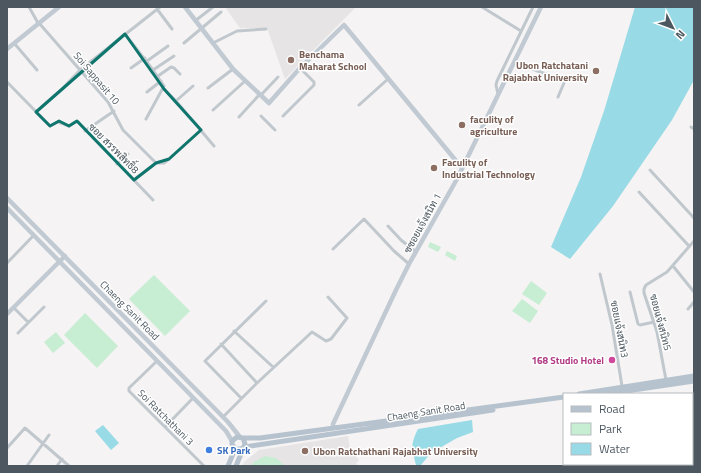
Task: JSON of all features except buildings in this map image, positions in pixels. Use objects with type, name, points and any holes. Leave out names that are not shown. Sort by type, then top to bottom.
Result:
[{"type":"main road","points":[[584,393],[694,376]]},
{"type":"main road","points":[[613,393],[694,381]]},
{"type":"main road","name":"Chaeng Sanit Road","points":[[241,438],[260,438],[563,397]]},
{"type":"main road","name":"Chaeng Sanit Road","points":[[243,448],[563,400]]},
{"type":"main road","points":[[235,448],[232,441],[237,437],[241,438],[244,444],[236,466]]},
{"type":"main road","points":[[235,448],[243,448]]},
{"type":"main road","points":[[228,466],[235,448]]},
{"type":"street","name":"Soi Sappasit 10","points":[[29,7],[38,23],[114,110],[123,130],[156,163]]},
{"type":"street","points":[[7,49],[59,7]]},
{"type":"street","points":[[185,7],[233,69],[270,103],[300,68],[344,25],[462,168]]},
{"type":"street","points":[[195,21],[213,7]]},
{"type":"street","points":[[482,7],[521,31]]},
{"type":"street","points":[[498,94],[496,85],[497,81],[533,7]]},
{"type":"street","name":"ซซอยแจ้งสนิท 1","points":[[333,428],[333,424],[409,264],[462,168],[541,7]]},
{"type":"street","points":[[36,112],[63,88],[80,70],[159,8],[172,28]]},
{"type":"street","points":[[184,43],[220,12]]},
{"type":"street","points":[[213,43],[237,31],[266,29]]},
{"type":"street","points":[[125,34],[162,81],[164,89],[214,146]]},
{"type":"street","points":[[14,42],[37,70]]},
{"type":"street","points":[[131,68],[168,46]]},
{"type":"street","points":[[153,70],[174,56]]},
{"type":"street","points":[[514,62],[564,81],[558,96]]},
{"type":"street","points":[[158,76],[171,67],[180,74]]},
{"type":"street","points":[[283,116],[314,85],[314,82],[300,68]]},
{"type":"street","points":[[208,88],[233,69]]},
{"type":"street","points":[[239,117],[278,77]]},
{"type":"street","points":[[359,105],[388,79]]},
{"type":"street","points":[[147,92],[162,81]]},
{"type":"street","points":[[213,110],[245,81]]},
{"type":"street","name":"ซอย สรรพสิทธิ์8","points":[[7,82],[50,126],[58,122],[69,126],[75,122],[78,122],[153,200]]},
{"type":"street","points":[[176,101],[193,86]]},
{"type":"street","points":[[146,119],[164,89]]},
{"type":"street","points":[[85,131],[114,110]]},
{"type":"street","points":[[261,116],[275,130]]},
{"type":"street","points":[[134,180],[156,163],[164,162],[169,159],[201,130]]},
{"type":"street","points":[[117,164],[128,154]]},
{"type":"street","points":[[650,170],[694,218]]},
{"type":"street","points":[[639,192],[690,246]]},
{"type":"street","name":"Chaeng Sanit Road","points":[[7,198],[223,417],[241,438]]},
{"type":"street","name":"Chaeng Sanit Road","points":[[7,208],[226,431],[232,441]]},
{"type":"street","points":[[332,249],[364,220],[409,264]]},
{"type":"street","points":[[388,226],[401,240],[416,252]]},
{"type":"street","points":[[7,263],[34,235]]},
{"type":"street","name":"ซอยแจ้งสนิท5","points":[[666,380],[657,332],[644,289],[646,285],[667,272],[694,241]]},
{"type":"street","points":[[7,314],[65,256]]},
{"type":"street","points":[[673,266],[694,290]]},
{"type":"street","name":"ซอยแจ้งสนิท3","points":[[600,274],[612,325],[622,386]]},
{"type":"street","points":[[630,292],[638,324],[640,325],[654,322]]},
{"type":"street","points":[[223,417],[241,398],[312,332],[328,341],[346,321],[347,316],[328,297]]},
{"type":"street","points":[[241,398],[206,361],[234,331],[266,301]]},
{"type":"street","points":[[688,309],[694,302]]},
{"type":"street","points":[[18,333],[44,307]]},
{"type":"street","points":[[14,308],[28,322]]},
{"type":"street","points":[[234,331],[273,368]]},
{"type":"street","points":[[221,344],[257,383]]},
{"type":"street","name":"Soi Ratchathani 3","points":[[157,361],[129,388],[129,391],[204,466]]},
{"type":"street","points":[[167,372],[173,366]]},
{"type":"street","points":[[165,427],[193,398]]},
{"type":"street","points":[[7,448],[25,428],[69,466]]},
{"type":"street","points":[[27,466],[49,434]]},
{"type":"street","points":[[57,466],[62,459]]},
{"type":"highlighted area","points":[[125,34],[164,89],[201,130],[169,159],[156,163],[134,180],[77,121],[69,126],[59,121],[50,126],[36,112]]},
{"type":"shaded area","name":"Benchama Maharat School","points":[[225,7],[356,7],[285,79],[267,28],[240,28]]},
{"type":"shaded area","name":"Ubon Ratchathani Rajabhat University","points":[[348,436],[350,449],[359,460],[356,464],[359,466],[242,466],[244,462],[259,450]]},
{"type":"green space","points":[[430,242],[441,247],[438,252],[428,247]]},
{"type":"green space","points":[[447,251],[457,256],[455,261],[445,255]]},
{"type":"green space","points":[[154,275],[190,311],[165,336],[129,299]]},
{"type":"green space","points":[[531,281],[547,293],[539,305],[522,294]]},
{"type":"green space","points":[[522,299],[538,311],[530,323],[512,311]]},
{"type":"green space","points":[[85,313],[118,346],[97,368],[64,335]]},
{"type":"green space","points":[[56,332],[65,343],[53,353],[44,342]]},
{"type":"green space","points":[[265,456],[276,458],[285,466],[250,466]]},
{"type":"water","points":[[635,7],[694,7],[694,80],[672,120],[613,206],[570,259],[551,247],[581,177],[604,111]]},
{"type":"water","points":[[472,420],[473,432],[457,438],[431,453],[420,466],[416,465],[412,447],[418,429]]},
{"type":"water","points":[[103,425],[119,443],[111,450],[95,431]]},
{"type":"place","name":"Benchama Maharat School","points":[[291,60]]},
{"type":"place","name":"Ubon Ratchatani Rajabhat University","points":[[596,71]]},
{"type":"place","name":"faculity of agriculture","points":[[462,125]]},
{"type":"place","name":"Faculity of Industrial Technology","points":[[434,168]]},
{"type":"place","name":"168 Studio Hotel","points":[[612,360]]},
{"type":"place","name":"SK Park","points":[[209,450]]},
{"type":"place","name":"Ubon Ratchathani Rajabhat University","points":[[305,451]]}]
